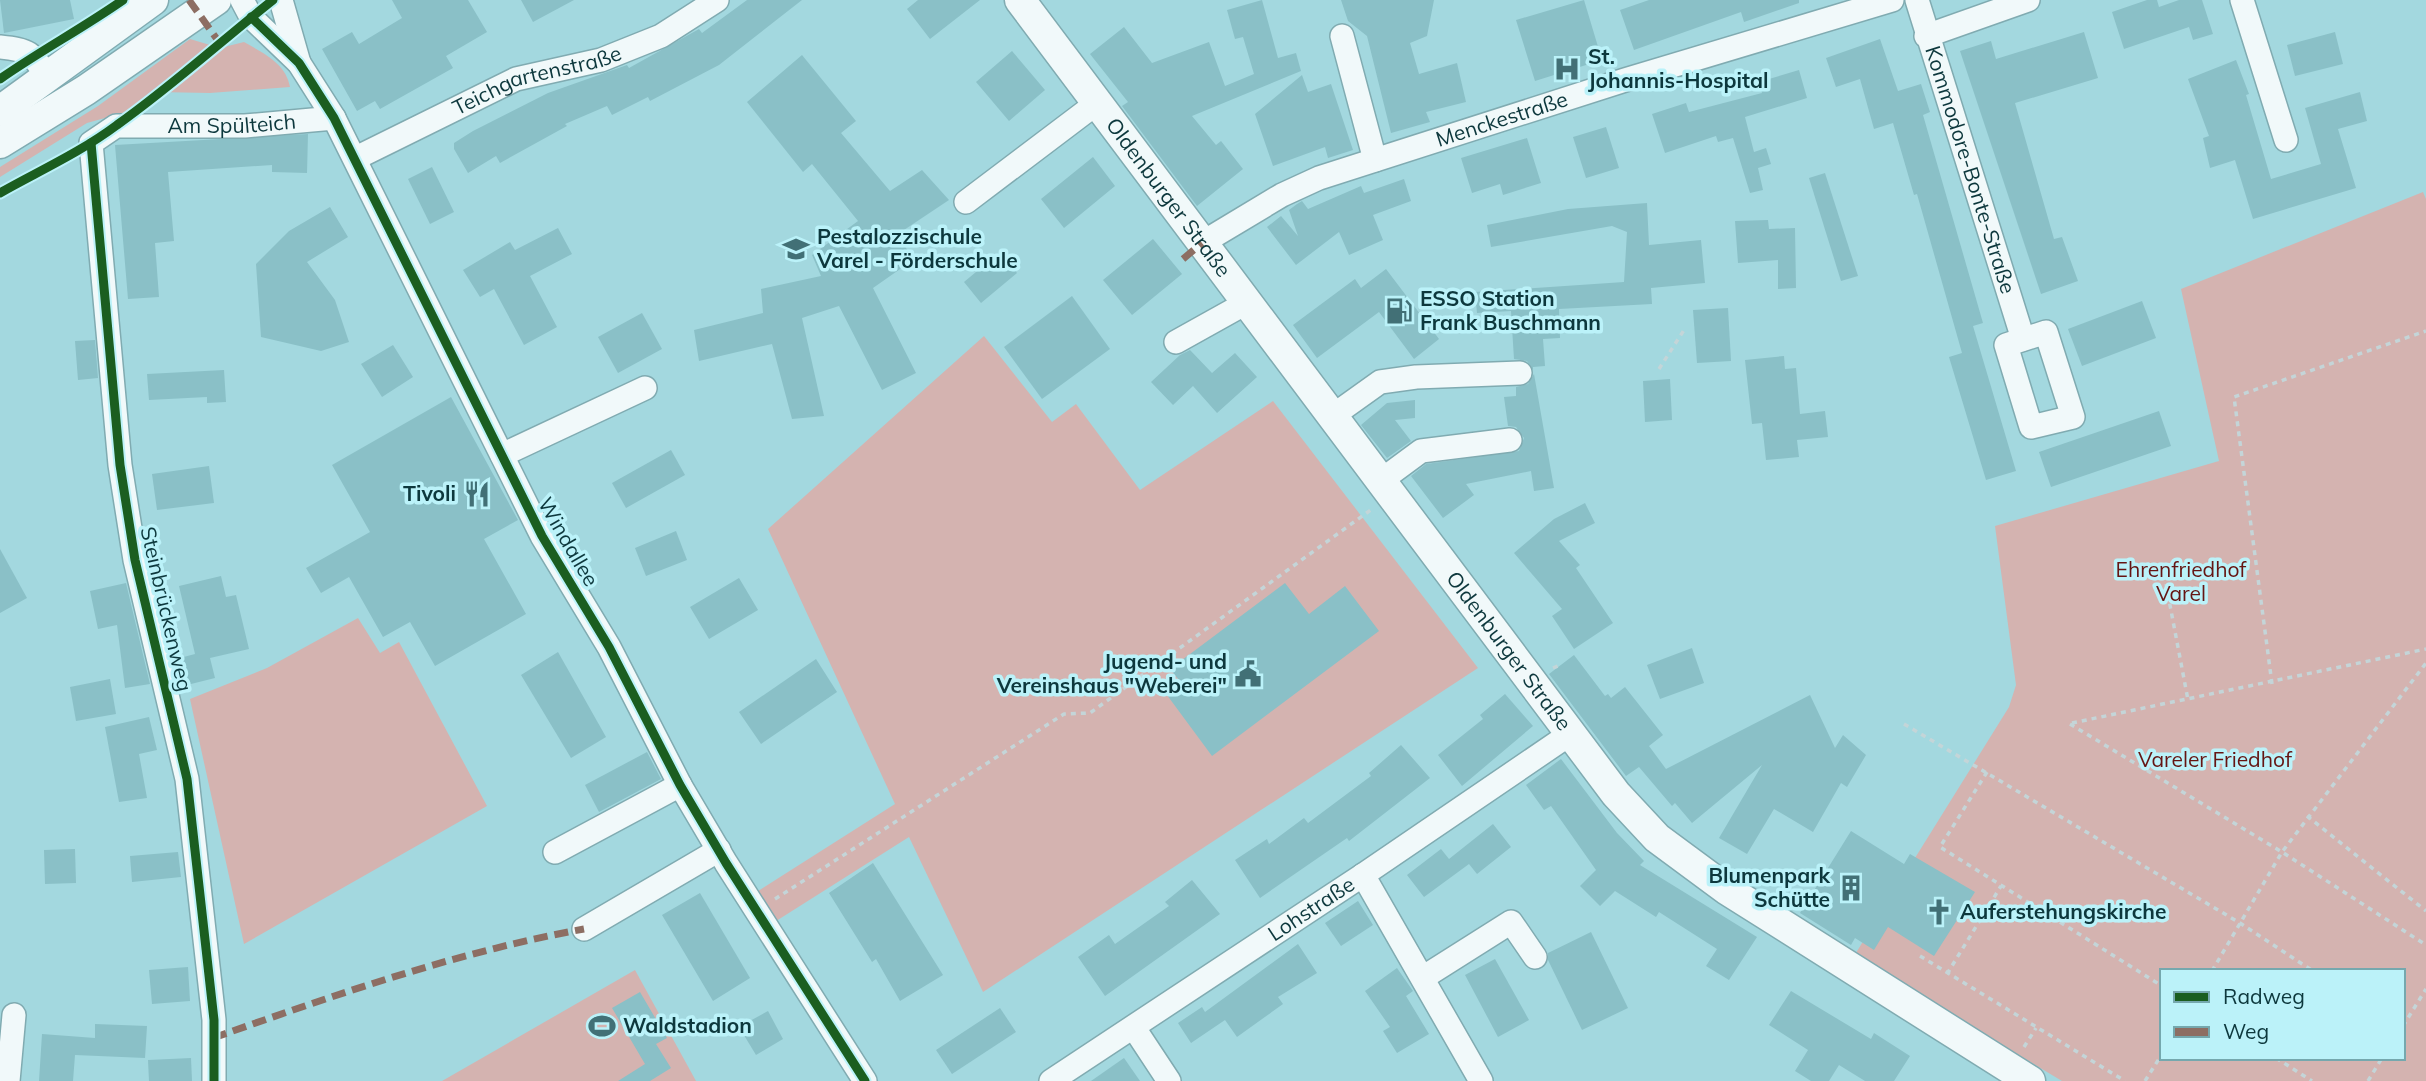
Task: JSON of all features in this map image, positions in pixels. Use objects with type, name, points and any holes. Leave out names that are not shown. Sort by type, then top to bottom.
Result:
[{"type":"main road","points":[[0,111],[153,0]]},
{"type":"main road","points":[[0,143],[86,90],[216,0]]},
{"type":"main road","name":"Oldenburger Straße","points":[[1020,0],[1331,417],[1376,495],[1616,794],[1657,838],[1776,922],[2030,1081]]},
{"type":"street","name":"Windallee","points":[[281,0],[299,63]]},
{"type":"street","name":"Teichgartenstraße","points":[[355,158],[516,79],[601,60],[661,36],[717,0]]},
{"type":"street","name":"Menckestraße","points":[[1202,243],[1282,194],[1319,178],[1892,0]]},
{"type":"street","name":"Kommodore-Bonte-Straße","points":[[1917,0],[1926,36],[2023,339]]},
{"type":"street","points":[[1926,36],[2027,0]]},
{"type":"street","points":[[2242,0],[2286,140]]},
{"type":"street","name":"Windallee","points":[[246,9],[299,63],[334,118],[542,536],[609,647],[680,785],[756,912],[864,1081]]},
{"type":"street","points":[[1342,36],[1375,160]]},
{"type":"street","points":[[0,47],[22,49],[35,55],[47,77]]},
{"type":"street","name":"Oldenburger Straße","points":[[966,202],[1097,103]]},
{"type":"street","name":"Am Spülteich","points":[[116,126],[245,126],[334,118]]},
{"type":"street","points":[[91,143],[116,126]]},
{"type":"street","name":"Steinbrückenweg","points":[[91,143],[120,466],[135,560],[187,779],[214,1020],[214,1081]]},
{"type":"street","points":[[1176,342],[1246,303]]},
{"type":"street","points":[[1331,417],[1380,382],[1416,377],[1520,373]]},
{"type":"street","points":[[502,454],[645,387]]},
{"type":"street","points":[[1376,495],[1420,451],[1510,440]]},
{"type":"street","name":"Lohstraße","points":[[1051,1081],[1363,876],[1570,734]]},
{"type":"street","points":[[555,852],[680,785]]},
{"type":"street","points":[[584,929],[719,850]]},
{"type":"street","points":[[1363,876],[1424,977],[1480,1081]]},
{"type":"street","points":[[1424,977],[1511,922],[1535,957]]},
{"type":"street","points":[[8,1081],[14,1015]]},
{"type":"street","points":[[1134,1028],[1169,1081]]},
{"type":"path","points":[[116,126],[187,74],[246,9]]},
{"type":"path","points":[[0,193],[91,143]]},
{"type":"path","points":[[1659,369],[1684,330]]},
{"type":"path","points":[[2272,684],[2234,397],[2426,331]]},
{"type":"path","points":[[756,912],[1064,714],[1090,713],[1376,495]]},
{"type":"path","points":[[2166,584],[2188,700]]},
{"type":"path","points":[[2426,649],[2272,684],[2070,724],[2282,852],[2426,945]]},
{"type":"path","points":[[2213,969],[2282,852],[2307,816],[2426,663]]},
{"type":"path","points":[[1904,724],[2240,923],[2310,969]]},
{"type":"path","points":[[1987,772],[1940,847],[2160,985]]},
{"type":"path","points":[[2307,816],[2426,911]]},
{"type":"path","points":[[1947,974],[2001,885]]},
{"type":"path","points":[[1966,906],[1982,917]]},
{"type":"path","points":[[1920,957],[2125,1081]]},
{"type":"path","points":[[2405,1023],[2426,989]]},
{"type":"path","points":[[2145,1081],[2160,1057]]},
{"type":"path","points":[[2279,1060],[2312,1081]]},
{"type":"path","points":[[2368,1081],[2381,1060]]},
{"type":"green space","points":[[190,39],[220,48],[244,42],[279,65],[290,87],[210,93],[157,92],[137,109],[87,123],[0,177],[0,167],[98,106]]},
{"type":"green space","name":"Vareler Friedhof","points":[[2423,192],[2426,199],[2426,1081],[2062,1081],[1854,956],[2009,707],[2016,685],[1995,526],[2219,461],[2181,289]]},
{"type":"green space","points":[[984,336],[1052,422],[1076,404],[1140,490],[1273,401],[1478,668],[983,992],[909,837],[773,923],[755,893],[895,804],[768,529]]},
{"type":"green space","points":[[358,618],[380,653],[399,642],[487,806],[244,944],[190,699],[267,668]]},
{"type":"green space","name":"Waldstadion","points":[[635,970],[696,1081],[442,1081]]},
{"type":"building","points":[[0,0],[70,0],[74,19],[4,33]]},
{"type":"building","points":[[392,0],[468,0],[487,32],[446,56],[453,68],[380,109],[375,101],[357,111],[322,49],[352,32],[359,44],[402,18]]},
{"type":"building","points":[[521,0],[574,0],[533,22]]},
{"type":"building","points":[[747,0],[802,0],[719,65],[650,101],[648,97],[612,115],[607,106],[565,124],[567,126],[500,163],[496,156],[468,173],[454,149],[454,143],[473,131],[548,93],[627,65],[629,68],[699,29],[702,33]]},
{"type":"building","points":[[918,0],[980,0],[930,39],[907,9]]},
{"type":"building","points":[[1262,0],[1278,58],[1296,53],[1301,71],[1192,116],[1216,145],[1221,141],[1243,169],[1197,206],[1122,106],[1128,102],[1090,54],[1124,27],[1152,63],[1209,42],[1225,86],[1254,74],[1243,37],[1235,39],[1227,10]]},
{"type":"building","points":[[1341,0],[1434,0],[1427,36],[1410,43],[1419,74],[1457,63],[1466,102],[1426,112],[1430,122],[1391,133],[1367,36],[1348,21]]},
{"type":"building","points":[[1584,0],[1602,60],[1535,81],[1516,20]]},
{"type":"building","points":[[1649,0],[1799,0],[1799,3],[1744,22],[1741,12],[1634,50],[1620,10]]},
{"type":"building","points":[[2147,0],[2157,0],[2159,7],[2179,0],[2202,0],[2213,34],[2193,40],[2189,27],[2124,49],[2112,12]]},
{"type":"building","points":[[2084,32],[2098,78],[2015,103],[2054,239],[2062,237],[2078,281],[2041,294],[1960,51],[1991,41],[1996,59]]},
{"type":"building","points":[[2335,32],[2343,64],[2295,76],[2287,45]]},
{"type":"building","points":[[1880,39],[1898,91],[1921,84],[1930,112],[1923,115],[1983,323],[1973,326],[2016,471],[1986,480],[1949,357],[1962,353],[1917,194],[1914,195],[1893,123],[1874,129],[1860,79],[1836,87],[1826,58]]},
{"type":"building","points":[[1012,51],[1045,90],[1009,121],[976,82]]},
{"type":"building","points":[[802,55],[856,121],[841,133],[890,191],[922,170],[949,200],[898,234],[913,260],[873,288],[916,373],[882,390],[839,306],[802,318],[824,416],[792,419],[772,344],[699,361],[694,330],[763,313],[761,289],[821,276],[812,255],[858,221],[812,164],[803,172],[747,102]]},
{"type":"building","points":[[2236,60],[2249,94],[2246,95],[2271,179],[2321,164],[2305,108],[2360,92],[2367,121],[2338,129],[2356,188],[2253,219],[2235,160],[2210,168],[2203,138],[2209,136],[2188,79]]},
{"type":"building","points":[[1799,70],[1807,98],[1745,117],[1754,152],[1766,148],[1771,164],[1758,168],[1763,190],[1750,193],[1733,138],[1718,142],[1716,136],[1665,153],[1652,114],[1686,103],[1689,112],[1762,93],[1759,82]]},
{"type":"building","points":[[1302,75],[1308,92],[1331,84],[1353,150],[1328,158],[1325,147],[1273,166],[1255,114]]},
{"type":"building","points":[[1606,127],[1619,168],[1586,178],[1573,137]]},
{"type":"building","points":[[308,134],[307,173],[272,172],[272,165],[168,172],[174,241],[155,243],[159,297],[128,299],[115,145]]},
{"type":"building","points":[[1527,138],[1541,183],[1503,195],[1500,184],[1472,193],[1461,158]]},
{"type":"building","points":[[1093,157],[1115,186],[1064,228],[1041,199]]},
{"type":"building","points":[[432,167],[454,212],[430,224],[408,179]]},
{"type":"building","points":[[1825,173],[1858,276],[1841,281],[1809,178]]},
{"type":"building","points":[[1404,179],[1411,201],[1373,215],[1383,240],[1349,255],[1339,232],[1296,265],[1267,227],[1281,216],[1298,236],[1289,210],[1302,201],[1308,209],[1361,186],[1364,193]]},
{"type":"building","points":[[1647,203],[1649,245],[1701,240],[1705,283],[1651,288],[1652,304],[1559,309],[1560,338],[1543,339],[1545,366],[1533,367],[1533,370],[1527,361],[1514,359],[1511,311],[1477,313],[1475,292],[1624,282],[1627,232],[1612,226],[1491,247],[1487,225],[1568,209]]},
{"type":"building","points":[[330,207],[348,237],[307,262],[335,300],[349,342],[321,351],[261,337],[256,264],[289,231]]},
{"type":"building","points":[[1768,220],[1769,229],[1795,228],[1796,288],[1778,289],[1778,260],[1738,263],[1735,221]]},
{"type":"building","points":[[558,228],[572,254],[530,276],[557,327],[524,345],[494,289],[480,297],[463,270],[510,242],[515,250]]},
{"type":"building","points":[[1153,239],[1182,274],[1132,315],[1103,280]]},
{"type":"building","points":[[1000,252],[1017,273],[981,303],[964,282]]},
{"type":"building","points":[[1386,269],[1439,339],[1414,359],[1379,312],[1317,358],[1293,325],[1355,279],[1361,288]]},
{"type":"building","points":[[1072,296],[1110,349],[1042,399],[1004,347]]},
{"type":"building","points":[[2142,301],[2156,338],[2082,366],[2068,329]]},
{"type":"building","points":[[1728,308],[1731,361],[1697,363],[1693,310]]},
{"type":"building","points":[[642,313],[662,349],[618,373],[598,337]]},
{"type":"building","points":[[95,340],[98,378],[78,380],[75,341]]},
{"type":"building","points":[[393,345],[413,377],[382,397],[361,364]]},
{"type":"building","points":[[1190,350],[1212,373],[1235,353],[1257,377],[1217,413],[1193,386],[1173,405],[1151,382],[1180,355]]},
{"type":"building","points":[[1784,356],[1785,369],[1796,368],[1800,414],[1825,411],[1828,437],[1797,440],[1799,457],[1766,460],[1762,423],[1752,424],[1745,360]]},
{"type":"building","points":[[224,370],[226,402],[207,403],[207,397],[149,400],[147,374]]},
{"type":"building","points":[[1534,374],[1554,488],[1534,491],[1531,471],[1466,484],[1474,495],[1443,518],[1411,476],[1426,464],[1519,451],[1524,438],[1516,427],[1508,426],[1504,397],[1516,396],[1516,387],[1528,384]]},
{"type":"building","points":[[1670,379],[1672,420],[1645,422],[1643,381]]},
{"type":"building","points":[[451,397],[518,520],[484,539],[526,614],[435,666],[410,622],[383,637],[349,577],[321,593],[306,568],[370,532],[332,465]]},
{"type":"building","points":[[1415,400],[1415,418],[1395,420],[1411,441],[1387,458],[1361,425],[1387,403]]},
{"type":"building","points":[[2159,411],[2171,446],[2051,487],[2039,452]]},
{"type":"building","points":[[671,450],[685,475],[626,508],[612,483]]},
{"type":"building","points":[[209,466],[214,503],[157,510],[152,474]]},
{"type":"building","points":[[1585,503],[1595,523],[1559,541],[1580,565],[1576,568],[1613,623],[1574,649],[1552,616],[1562,609],[1514,553],[1554,519]]},
{"type":"building","points":[[676,531],[687,560],[646,576],[635,548]]},
{"type":"building","points":[[0,549],[27,598],[0,613]]},
{"type":"building","points":[[221,576],[226,597],[236,595],[249,649],[210,658],[215,678],[183,686],[176,659],[195,654],[179,586]]},
{"type":"building","points":[[739,578],[758,610],[709,639],[690,607]]},
{"type":"building","points":[[126,583],[150,684],[125,688],[117,625],[98,629],[90,591]]},
{"type":"building","name":"Jugend- und Vereinshaus \"Weberei\"","points":[[1285,583],[1309,614],[1345,586],[1379,631],[1212,756],[1164,691],[1179,680],[1170,669]]},
{"type":"building","points":[[1692,648],[1704,683],[1660,699],[1647,665]]},
{"type":"building","points":[[558,652],[606,737],[571,758],[521,675]]},
{"type":"building","points":[[1574,655],[1605,696],[1608,694],[1611,698],[1625,687],[1663,735],[1649,746],[1666,769],[1810,695],[1835,748],[1843,735],[1866,755],[1847,787],[1841,783],[1813,832],[1774,809],[1747,854],[1719,838],[1762,765],[1692,823],[1675,803],[1672,806],[1639,767],[1626,776],[1549,674]]},
{"type":"building","points":[[816,659],[837,692],[761,744],[739,712]]},
{"type":"building","points":[[110,679],[116,714],[76,721],[70,687]]},
{"type":"building","points":[[1505,694],[1533,726],[1462,786],[1438,755],[1483,719],[1480,715]]},
{"type":"building","points":[[149,717],[157,750],[139,754],[147,798],[119,802],[105,727]]},
{"type":"building","points":[[1401,745],[1430,778],[1349,841],[1347,838],[1260,898],[1235,860],[1267,839],[1269,844],[1304,818],[1308,823],[1371,776],[1369,773]]},
{"type":"building","points":[[647,752],[661,779],[599,812],[585,785]]},
{"type":"building","points":[[1561,759],[1617,833],[1644,861],[1640,865],[1757,937],[1729,980],[1706,966],[1717,949],[1659,912],[1656,917],[1615,891],[1600,906],[1580,886],[1596,870],[1551,806],[1544,810],[1526,785]]},
{"type":"building","points":[[1493,824],[1511,847],[1477,874],[1469,864],[1424,897],[1407,875],[1441,849],[1449,859]]},
{"type":"building","points":[[1851,831],[1904,864],[1910,854],[1975,892],[1934,956],[1888,927],[1874,950],[1855,938],[1851,945],[1800,913]]},
{"type":"building","points":[[75,849],[76,883],[45,884],[44,850]]},
{"type":"building","points":[[178,852],[181,877],[132,882],[130,856]]},
{"type":"building","points":[[873,863],[943,975],[900,1001],[876,959],[872,962],[829,893]]},
{"type":"building","points":[[1192,880],[1220,914],[1105,996],[1078,957],[1109,935],[1115,944],[1169,906],[1165,902]]},
{"type":"building","points":[[700,893],[750,978],[713,1001],[662,915]]},
{"type":"building","points":[[1358,901],[1373,925],[1341,946],[1325,923]]},
{"type":"building","points":[[1591,932],[1628,1008],[1582,1030],[1548,960],[1548,953]]},
{"type":"building","points":[[1298,944],[1317,973],[1278,997],[1283,1004],[1237,1037],[1225,1020],[1191,1043],[1178,1023],[1202,1007],[1205,1012]]},
{"type":"building","points":[[1495,959],[1529,1020],[1498,1037],[1465,975]]},
{"type":"building","points":[[188,967],[190,1001],[152,1004],[149,970]]},
{"type":"building","points":[[1397,968],[1413,991],[1406,996],[1429,1034],[1397,1053],[1383,1031],[1390,1027],[1365,991]]},
{"type":"building","points":[[1791,991],[1871,1039],[1874,1033],[1910,1056],[1894,1081],[1865,1081],[1839,1065],[1829,1081],[1811,1081],[1795,1071],[1808,1050],[1769,1025]]},
{"type":"building","points":[[640,992],[667,1038],[656,1044],[671,1068],[650,1081],[618,1081],[645,1064],[612,1008]]},
{"type":"building","points":[[1000,1008],[1016,1032],[952,1074],[936,1050]]},
{"type":"building","points":[[768,1011],[783,1039],[756,1055],[739,1027]]},
{"type":"building","points":[[95,1024],[147,1026],[145,1058],[75,1055],[73,1081],[39,1081],[42,1034],[95,1038]]},
{"type":"building","points":[[191,1058],[192,1081],[149,1081],[148,1060]]},
{"type":"building","points":[[1124,1058],[1140,1081],[1091,1081]]},
{"type":"marked path","points":[[189,0],[219,42]]},
{"type":"marked path","points":[[1183,259],[1202,243]]},
{"type":"marked path","points":[[213,1038],[443,962],[584,929]]},
{"type":"cycle path","points":[[0,79],[123,0]]},
{"type":"cycle path","points":[[0,193],[103,135],[157,95],[273,0]]},
{"type":"cycle path","points":[[251,17],[299,63],[334,118],[542,536],[609,647],[680,785],[726,863],[865,1081]]},
{"type":"cycle path","points":[[91,143],[120,465],[135,560],[187,779],[214,1020],[214,1081]]},
{"type":"place","name":"St. Johannis-Hospital","points":[[1567,69]]},
{"type":"place","name":"Pestalozzischule Varel - Förderschule","points":[[796,249]]},
{"type":"place","name":"ESSO Station Frank Buschmann","points":[[1399,311]]},
{"type":"place","name":"Tivoli","points":[[477,494]]},
{"type":"place","name":"Jugend- und Vereinshaus \"Weberei\"","points":[[1248,674]]},
{"type":"place","name":"Blumenpark Schütte","points":[[1851,888]]},
{"type":"place","name":"Auferstehungskirche","points":[[1939,912]]},
{"type":"place","name":"Waldstadion","points":[[602,1026]]},
{"type":"park label","name":"Ehrenfriedhof Varel","points":[[2181,582]]}]
